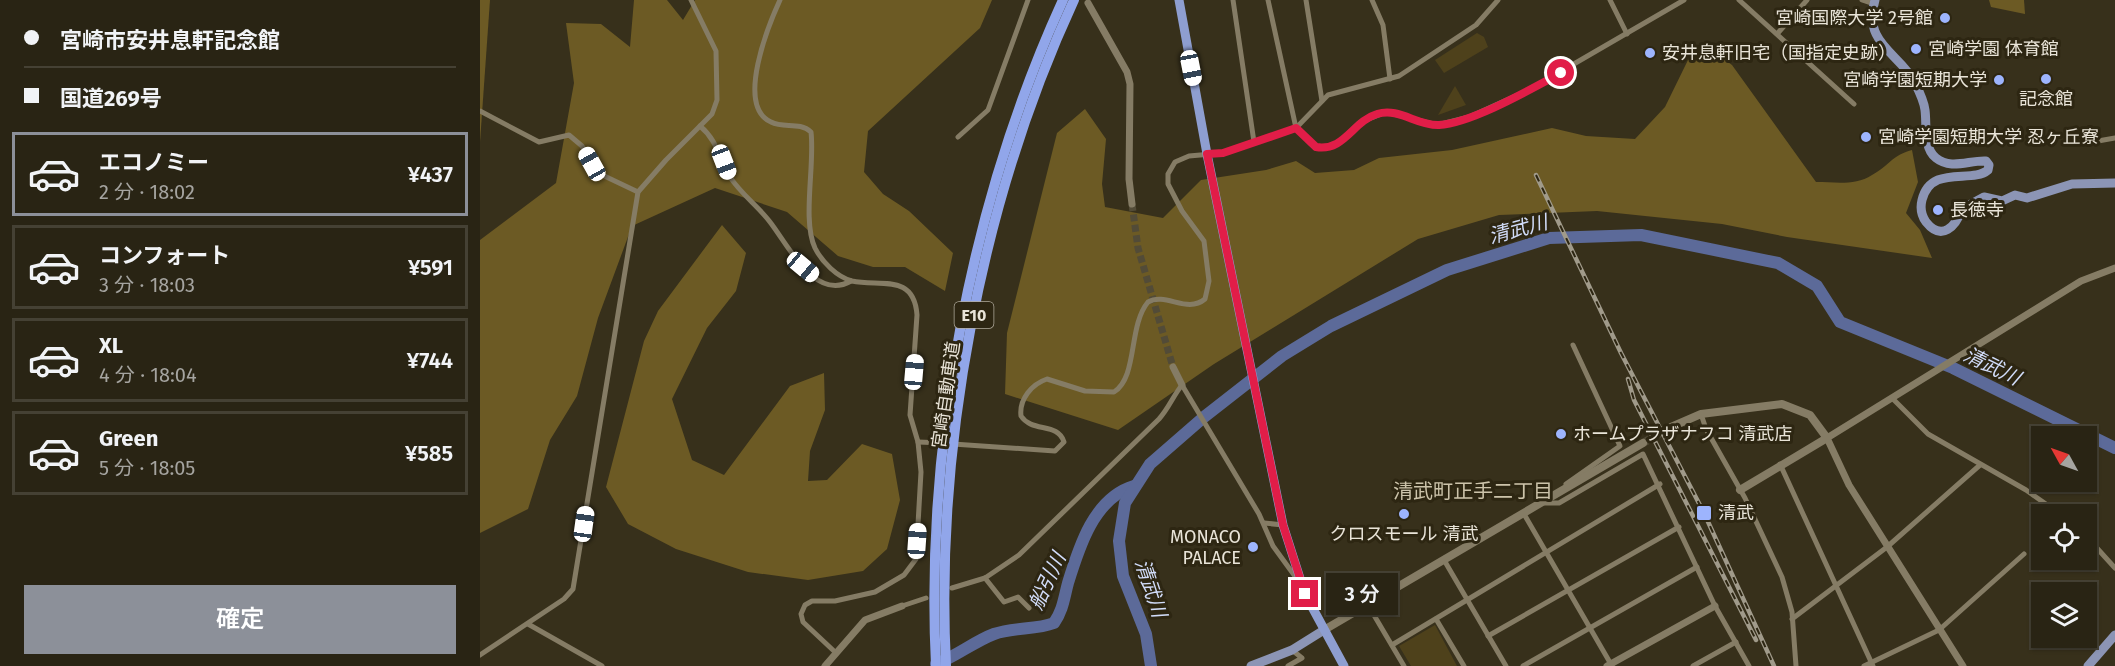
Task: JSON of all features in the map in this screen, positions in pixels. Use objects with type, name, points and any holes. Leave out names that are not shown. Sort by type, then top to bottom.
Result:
[{"type":"highway","name":"宮崎自動車道","points":[[946,666],[940,646],[938,521],[943,454],[953,378],[968,295],[1001,166],[1023,100],[1063,0]]},
{"type":"highway","name":"宮崎自動車道","points":[[936,666],[940,646],[953,455],[978,297],[993,232],[1025,125],[1074,0]]},
{"type":"highway","points":[[1179,0],[1207,154],[1283,525],[1305,594],[1344,666]]},
{"type":"main road","points":[[1874,2],[1872,16],[1875,32],[1882,46],[1914,81],[1925,107],[1928,145],[1933,156],[1942,162],[1952,164],[1977,160],[1986,161],[1989,165],[1988,170],[1979,175],[1961,174],[1934,182],[1923,194],[1920,206],[1922,216],[1930,226],[1940,231],[1948,230],[1956,224],[1962,209],[1984,197],[2002,201],[2015,195],[2027,198],[2072,184],[2115,183]]},
{"type":"main road","points":[[1671,427],[1701,414],[1782,404],[1810,415],[1827,438],[1740,490]]},
{"type":"main road","points":[[1251,666],[1292,650],[1545,503],[1643,443]]},
{"type":"main road","points":[[2089,665],[2115,635]]},
{"type":"street","points":[[480,655],[568,596],[573,589],[638,192],[712,114],[717,100],[716,51],[692,0]]},
{"type":"street","points":[[780,0],[759,50],[756,75],[758,107],[770,122],[802,126],[811,132],[812,238],[827,265],[851,280]]},
{"type":"street","points":[[958,137],[988,110],[1028,0]]},
{"type":"street","points":[[1233,0],[1254,142]]},
{"type":"street","points":[[1268,0],[1296,128],[1311,144],[1321,148],[1338,144],[1359,123],[1386,112],[1424,123],[1445,124],[1529,90],[1684,0]]},
{"type":"street","points":[[1306,0],[1322,101]]},
{"type":"street","points":[[1372,0],[1383,26],[1390,79]]},
{"type":"street","points":[[918,442],[1055,451],[1064,442],[1059,432],[1032,426],[1022,416],[1021,405],[1034,386],[1047,379],[1085,391],[1114,392],[1125,380],[1137,321],[1148,302],[1160,299],[1192,305],[1204,298],[1209,281],[1203,241],[1178,205],[1168,180],[1175,162],[1182,157],[1223,153],[1296,128],[1328,95],[1399,76],[1476,25],[1498,0]]},
{"type":"street","points":[[1610,0],[1627,34]]},
{"type":"street","points":[[1739,0],[1854,104]]},
{"type":"street","points":[[1777,34],[1807,0]]},
{"type":"street","points":[[1862,0],[1874,2]]},
{"type":"street","points":[[1088,3],[1127,72],[1130,84],[1129,179],[1132,204]]},
{"type":"street","points":[[480,111],[539,142],[569,135],[582,146],[598,173],[638,192]]},
{"type":"street","points":[[700,126],[715,142],[729,176],[770,222],[803,267],[824,283],[836,286],[851,280],[896,284],[908,292],[915,301],[917,342],[910,415],[918,442],[921,472],[917,552],[913,565],[896,581],[875,591],[835,601],[812,601],[803,608],[801,620],[806,627],[836,652]]},
{"type":"street","points":[[2098,141],[2115,138]]},
{"type":"street","points":[[1963,666],[1849,485],[1827,438],[2082,281],[2115,268]]},
{"type":"street","points":[[1545,503],[1556,491],[1620,446],[1573,345]]},
{"type":"street","points":[[1173,367],[1259,514],[1273,546],[1305,594]]},
{"type":"street","points":[[952,588],[985,578],[1026,548],[1129,449],[1171,405],[1174,395],[1182,385]]},
{"type":"street","points":[[1892,398],[1928,434],[2026,490],[2046,504]]},
{"type":"street","points":[[1701,414],[1706,429],[1740,490],[1782,577],[1792,619],[1797,666]]},
{"type":"street","points":[[1545,503],[1559,503],[1643,454],[1659,484],[1714,606],[1749,666]]},
{"type":"street","points":[[1780,465],[1872,664]]},
{"type":"street","points":[[1792,619],[1887,547],[1980,465]]},
{"type":"street","points":[[1392,645],[1659,484]]},
{"type":"street","points":[[1524,514],[1610,665],[1714,606]]},
{"type":"street","points":[[1264,523],[1283,525]]},
{"type":"street","points":[[1488,636],[1679,527]]},
{"type":"street","points":[[2097,548],[2115,568]]},
{"type":"street","points":[[1864,666],[1939,630],[2024,554]]},
{"type":"street","points":[[1444,560],[1506,666]]},
{"type":"street","points":[[1523,666],[1697,567]]},
{"type":"street","points":[[985,578],[1004,602],[1018,597],[1029,608]]},
{"type":"street","points":[[825,666],[865,620],[926,598]]},
{"type":"street","points":[[1368,605],[1404,666]]},
{"type":"street","points":[[1436,619],[1464,666]]},
{"type":"street","points":[[528,624],[602,666]]},
{"type":"street","points":[[1694,666],[1736,642]]},
{"type":"street","points":[[1288,666],[1302,658],[1292,650]]},
{"type":"shaded area","points":[[480,0],[490,0],[480,142]]},
{"type":"shaded area","points":[[634,0],[667,0],[683,20],[695,0],[992,0],[980,28],[868,131],[864,172],[883,194],[909,211],[953,253],[945,291],[905,267],[873,267],[838,256],[787,212],[715,188],[632,226],[598,318],[577,396],[550,440],[528,509],[480,533],[480,240],[556,183],[574,83],[566,23],[601,24],[630,47]]},
{"type":"shaded area","points":[[1989,0],[2024,0],[2025,14],[1991,7]]},
{"type":"shaded area","points":[[1477,33],[1484,37],[1488,47],[1444,73],[1435,60]]},
{"type":"shaded area","points":[[1713,51],[1732,65],[1816,182],[1859,181],[1878,172],[1895,158],[1912,150],[1918,182],[1906,213],[1920,230],[1932,258],[1787,237],[1722,224],[1597,211],[1499,215],[1418,239],[1214,364],[1118,430],[1005,394],[1007,333],[1057,133],[1085,109],[1106,139],[1102,184],[1105,207],[1163,218],[1201,180],[1266,170],[1296,161],[1315,173],[1354,170],[1379,158],[1452,150],[1552,128],[1586,136],[1635,139],[1665,107],[1688,60]]},
{"type":"shaded area","points":[[1455,86],[1466,105],[1438,115]]},
{"type":"shaded area","points":[[722,225],[746,253],[736,291],[707,328],[672,399],[692,460],[724,475],[790,386],[824,373],[825,410],[810,451],[808,481],[827,480],[862,444],[892,454],[900,500],[887,549],[863,571],[808,580],[748,572],[676,549],[628,524],[606,487],[644,341],[658,311]]},
{"type":"shaded area","points":[[1435,625],[1457,666],[1411,666],[1399,646]]},
{"type":"waterway","name":"清武川","points":[[1151,666],[1146,634],[1123,576],[1119,541],[1125,503],[1150,464],[1204,417],[1282,356],[1331,326],[1447,270],[1549,238],[1641,235],[1778,263],[1817,286],[1840,322],[1953,368],[2115,448]]},
{"type":"waterway","name":"船引川","points":[[936,664],[994,634],[1054,623],[1061,609],[1077,554],[1098,512],[1120,492],[1134,486]]},
{"type":"tunnel","points":[[1132,204],[1138,248],[1173,367]]},
{"type":"tunnel","points":[[1643,443],[1671,427]]},
{"type":"railway","points":[[1536,175],[1621,353],[1704,513],[1774,666]]},
{"type":"railway","points":[[1628,379],[1634,400],[1756,640]]},
{"type":"place","name":"宮崎国際大学 2号館","points":[[1945,18]]},
{"type":"place","name":"宮崎学園 体育館","points":[[1916,49]]},
{"type":"place","name":"安井息軒旧宅（国指定史跡）","points":[[1650,53]]},
{"type":"place","name":"記念館","points":[[2046,79]]},
{"type":"place","name":"宮崎学園短期大学","points":[[1999,80]]},
{"type":"place","name":"宮崎学園短期大学 忍ヶ丘寮","points":[[1866,137]]},
{"type":"place","name":"長徳寺","points":[[1938,210]]},
{"type":"place","name":"ホームプラザナフコ 清武店","points":[[1561,434]]},
{"type":"place","name":"清武","points":[[1704,513]]},
{"type":"place","name":"クロスモール 清武","points":[[1404,514]]},
{"type":"place","name":"MONACO PALACE","points":[[1253,547]]},
{"type":"district","name":"清武町正手二丁目","points":[[1473,491]]},
{"type":"route","points":[[1305,594],[1292,561],[1283,525],[1207,154],[1223,153],[1296,128],[1316,147],[1332,147],[1364,120],[1386,112],[1398,113],[1424,123],[1445,124],[1470,117],[1561,73]]}]
